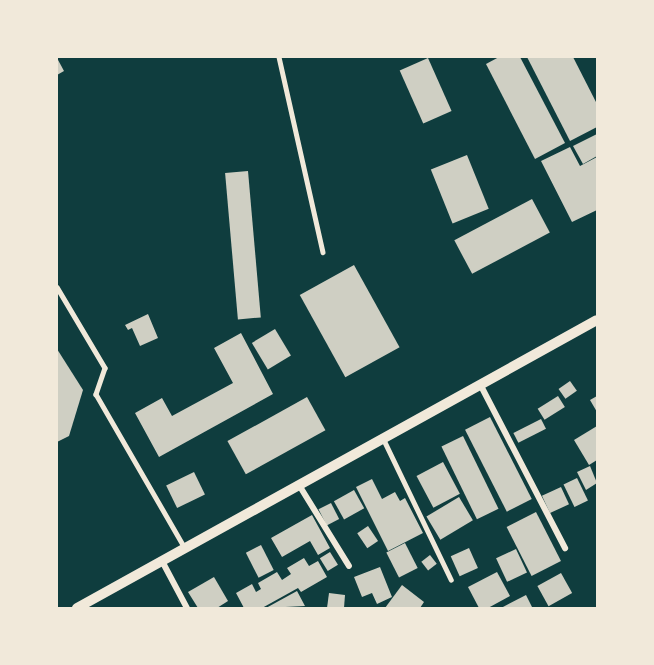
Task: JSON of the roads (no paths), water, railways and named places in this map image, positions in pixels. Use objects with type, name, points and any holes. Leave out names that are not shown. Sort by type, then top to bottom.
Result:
[{"type":"street","points":[[77,608],[597,320]]},
{"type":"street","points":[[480,384],[564,548]]},
{"type":"street","points":[[299,485],[349,566]]},
{"type":"street","points":[[162,561],[187,608]]},
{"type":"lane","points":[[279,57],[323,252]]},
{"type":"lane","points":[[57,287],[105,368],[96,394],[185,548]]},
{"type":"lane","points":[[383,438],[451,579]]}]
